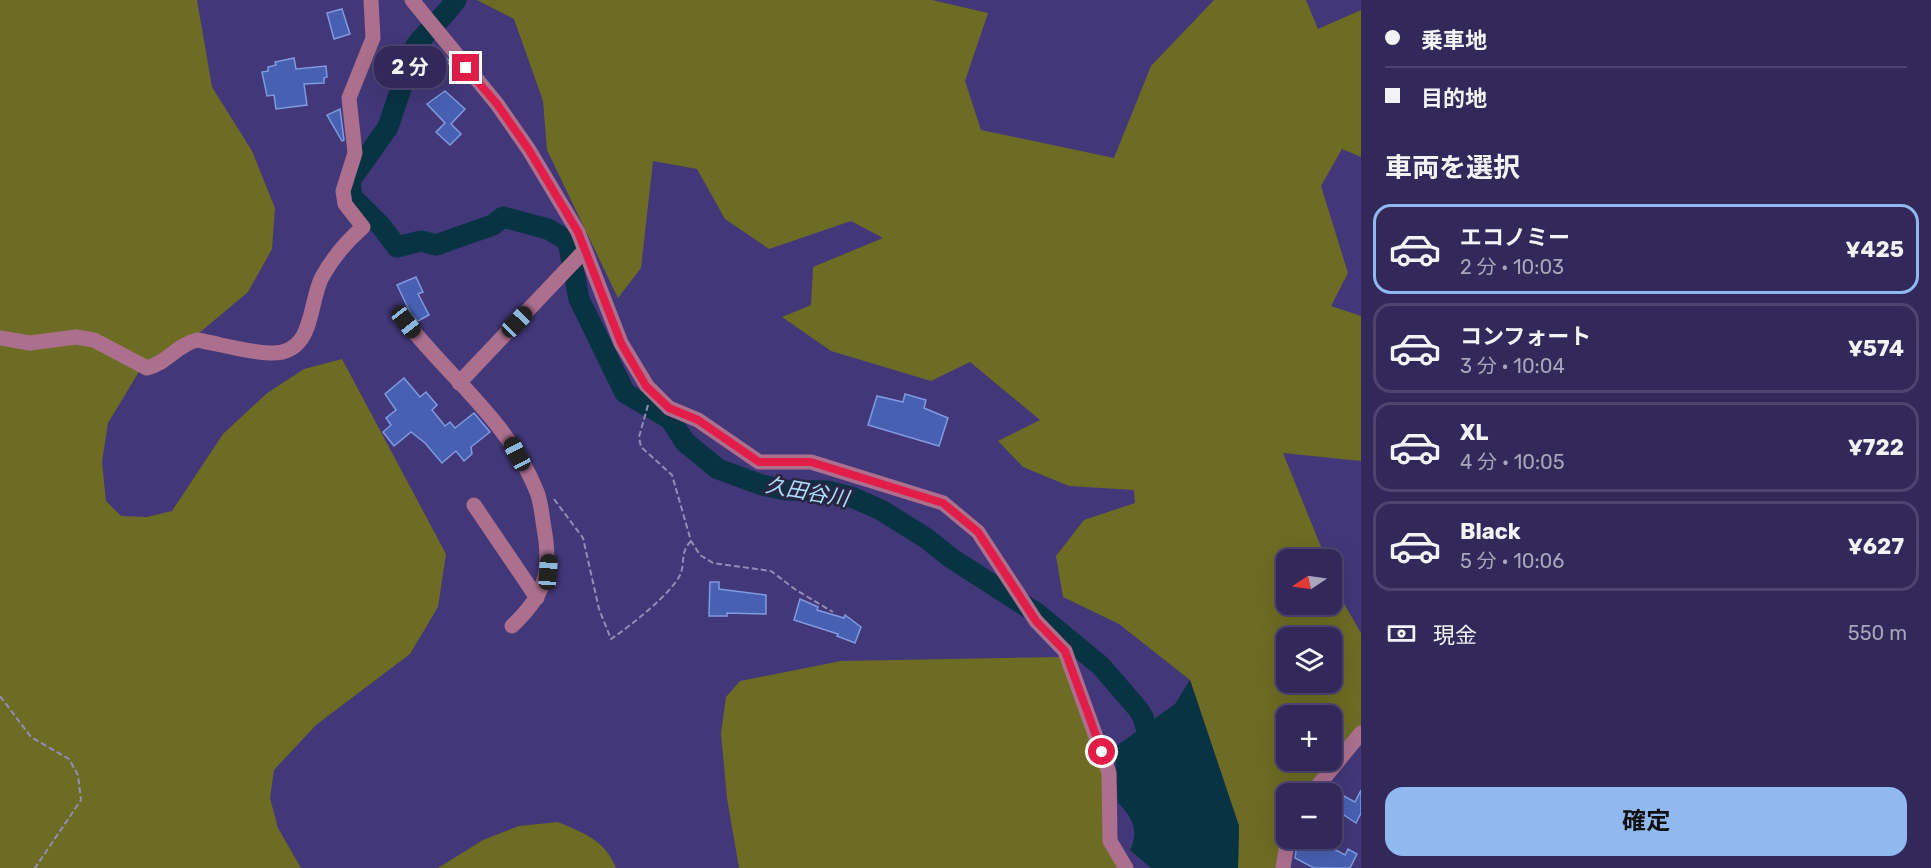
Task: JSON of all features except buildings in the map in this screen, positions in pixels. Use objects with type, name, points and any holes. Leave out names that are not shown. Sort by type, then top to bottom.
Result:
[{"type":"street","points":[[0,338],[30,343],[76,337],[93,340],[147,368],[158,366],[187,343],[197,340],[272,353],[291,348],[302,339],[310,321],[323,275],[351,238],[363,227],[345,204],[343,191],[355,153],[349,98],[373,38],[371,0]]},
{"type":"street","points":[[412,0],[429,24],[497,104],[529,150],[578,232],[581,254],[621,343],[646,386],[669,408],[698,420],[759,462],[811,462],[943,503],[978,532],[1036,621],[1065,651],[1109,773],[1110,842],[1126,868]]},
{"type":"street","points":[[459,383],[581,254]]},
{"type":"street","points":[[406,322],[433,356],[483,404],[506,435],[538,493],[549,553],[548,572],[537,598],[529,610],[512,626]]},
{"type":"street","points":[[474,505],[537,598]]},
{"type":"street","points":[[1320,783],[1361,733]]},
{"type":"street","points":[[1283,868],[1286,849]]},
{"type":"path","points":[[648,402],[639,437],[640,447],[672,475],[691,541],[700,555],[713,563],[771,571],[796,590],[833,612]]},
{"type":"path","points":[[538,493],[550,493],[583,538],[599,609],[611,639],[637,622],[680,575],[683,549],[691,541]]},
{"type":"path","points":[[0,696],[31,737],[69,759],[78,775],[81,800],[35,868]]},
{"type":"shaded area","points":[[0,0],[197,0],[212,87],[252,151],[275,208],[272,249],[248,292],[198,334],[140,370],[108,423],[102,462],[106,501],[121,516],[147,517],[172,511],[223,434],[266,394],[304,369],[342,359],[446,554],[438,607],[410,654],[316,725],[274,770],[270,798],[278,828],[301,868],[0,868]]},
{"type":"shaded area","points":[[477,0],[932,0],[988,13],[965,81],[981,130],[1114,158],[1151,66],[1214,0],[1306,0],[1318,29],[1361,10],[1361,157],[1342,149],[1321,186],[1348,273],[1331,306],[1361,316],[1361,461],[1283,453],[1322,549],[1276,549],[1276,615],[1342,615],[1342,600],[1361,633],[1361,725],[1342,749],[1342,705],[1276,705],[1276,771],[1324,771],[1315,783],[1276,783],[1276,849],[1279,849],[1279,868],[1238,868],[1239,826],[1190,680],[1119,624],[1063,597],[1056,556],[1084,520],[1135,503],[1134,490],[1069,486],[1023,467],[998,441],[1040,420],[970,362],[931,381],[831,351],[782,317],[811,305],[813,267],[883,238],[851,221],[769,249],[725,219],[697,169],[653,161],[641,268],[618,298],[547,150],[543,101],[514,19]]},
{"type":"shaded area","points":[[1062,657],[1105,768],[1118,868],[739,868],[727,798],[721,733],[726,697],[740,681],[841,661]]},
{"type":"shaded area","points":[[558,822],[585,834],[600,844],[616,868],[438,868],[483,840],[519,826]]},
{"type":"water","points":[[1190,680],[1239,826],[1238,868],[1151,868],[1130,850],[1134,837],[1133,825],[1118,803],[1115,747],[1175,704]]},
{"type":"waterway","name":"久田谷川","points":[[456,0],[415,47],[388,127],[350,181],[352,197],[381,226],[397,247],[421,241],[436,245],[493,225],[503,217],[548,229],[568,241],[579,299],[625,393],[670,419],[685,442],[718,469],[762,485],[786,490],[827,491],[854,498],[881,510],[1038,614],[1101,666],[1138,709],[1143,717],[1153,752]]},
{"type":"route","points":[[466,68],[497,104],[529,150],[578,232],[621,343],[646,386],[669,408],[698,420],[759,462],[811,462],[943,503],[978,532],[1036,621],[1065,651],[1102,752]]}]
